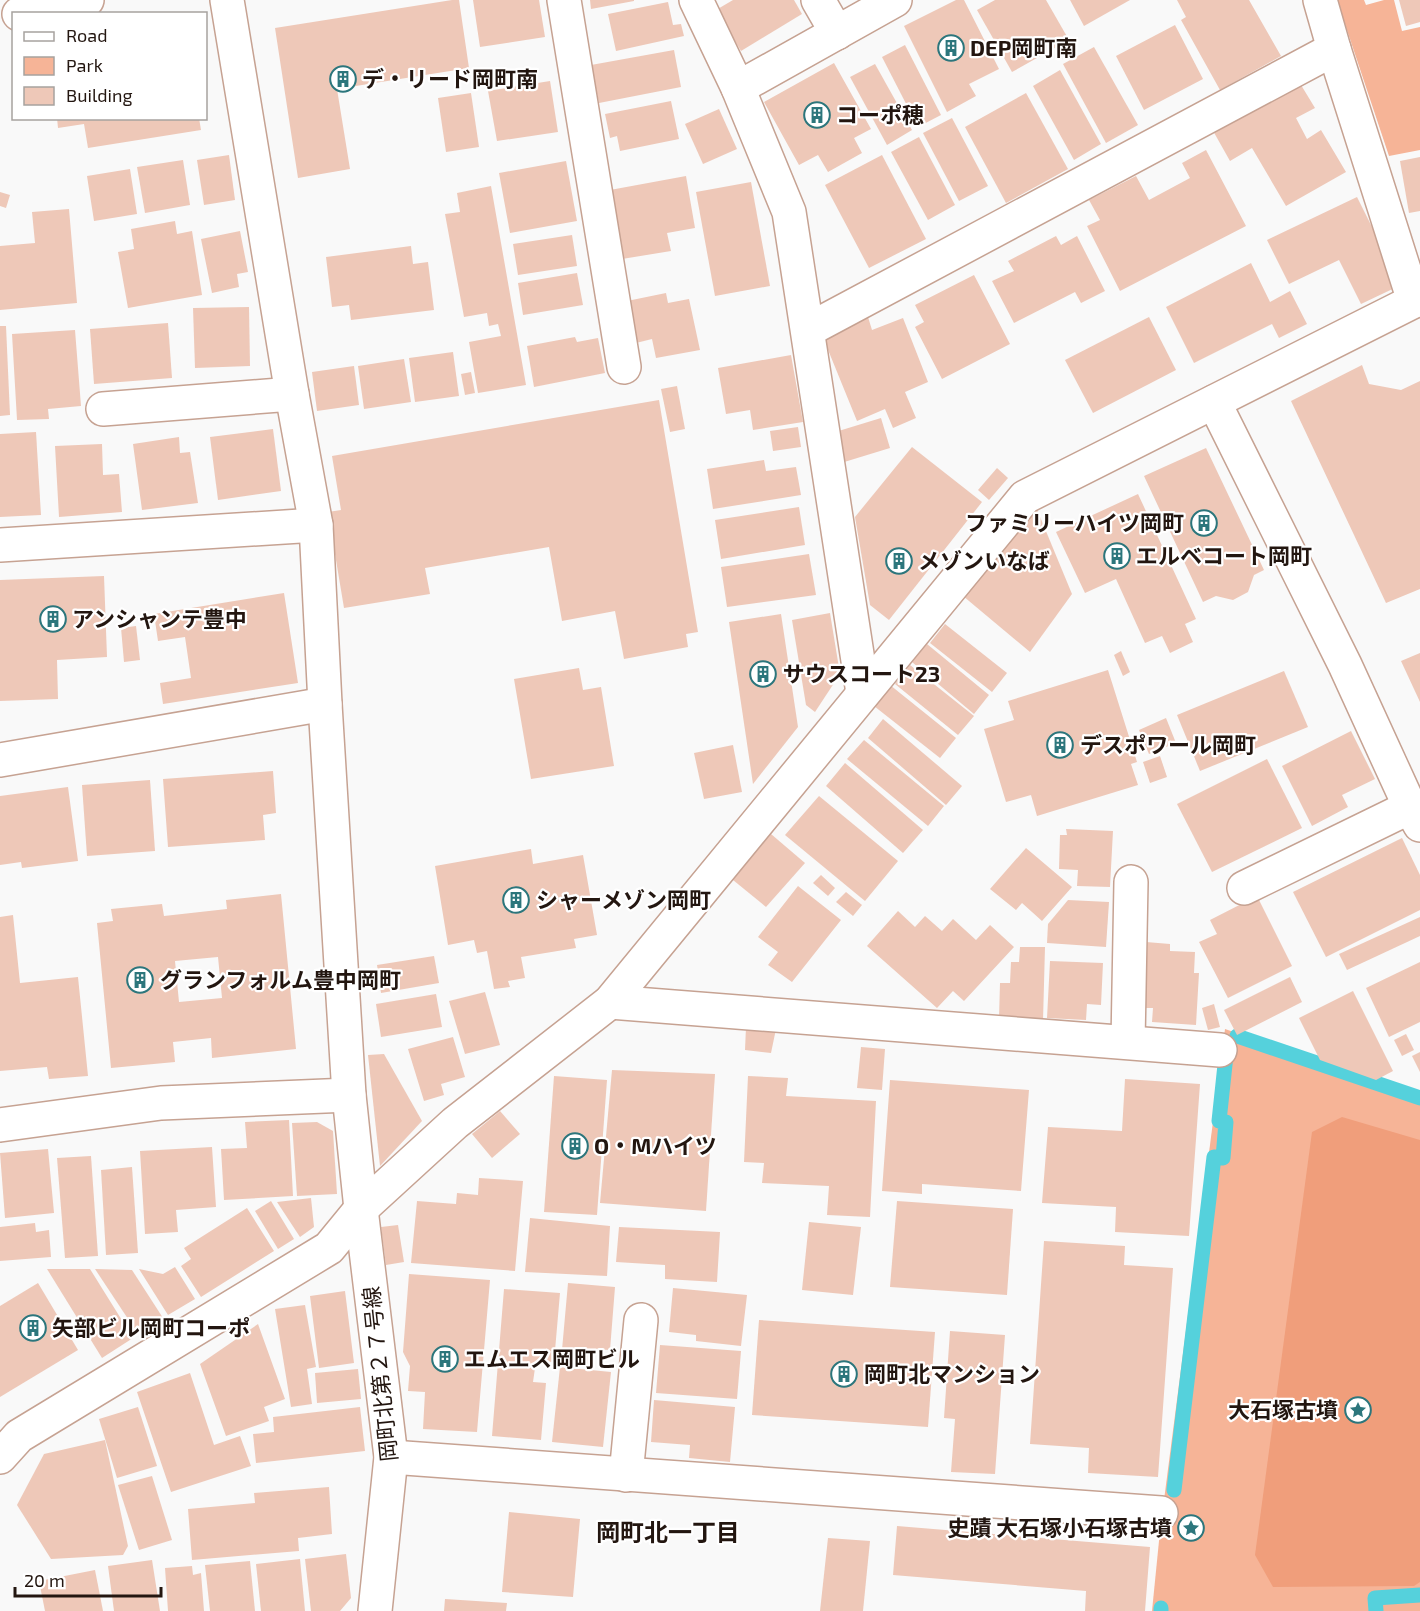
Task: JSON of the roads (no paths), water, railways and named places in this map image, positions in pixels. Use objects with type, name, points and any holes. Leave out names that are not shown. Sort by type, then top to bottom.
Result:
[{"type":"street","points":[[29,12],[87,0]]},
{"type":"street","name":"岡町北第２７号線","points":[[227,0],[316,525],[350,1095],[391,1457],[375,1611]]},
{"type":"street","points":[[564,0],[624,367]]},
{"type":"street","points":[[696,0],[738,88],[789,212],[863,693]]},
{"type":"street","points":[[818,0],[837,33]]},
{"type":"street","points":[[738,88],[895,0]]},
{"type":"street","points":[[0,1457],[19,1436],[328,1248],[362,1209],[455,1123],[610,1002],[1025,497],[1417,300],[1320,0]]},
{"type":"street","points":[[808,330],[1334,49]]},
{"type":"street","points":[[104,409],[292,394]]},
{"type":"street","points":[[1214,402],[1345,665],[1415,816],[1244,888]]},
{"type":"street","points":[[0,546],[316,525]]},
{"type":"street","points":[[0,760],[325,704]]},
{"type":"street","points":[[1128,1042],[1131,882]]},
{"type":"street","points":[[610,1002],[1221,1050]]},
{"type":"street","points":[[0,1125],[161,1103],[350,1095]]},
{"type":"street","points":[[626,1475],[641,1320]]},
{"type":"street","points":[[391,1457],[1161,1513]]},
{"type":"waterway","points":[[1237,1036],[1420,1098]]},
{"type":"waterway","points":[[1174,1490],[1214,1157],[1223,1158],[1226,1122],[1219,1121],[1227,1046]]},
{"type":"waterway","points":[[1376,1611],[1375,1598],[1420,1595]]},
{"type":"place","name":"DEP岡町南","points":[[951,48]]},
{"type":"place","name":"デ・リード岡町南","points":[[343,79]]},
{"type":"place","name":"コーポ穂","points":[[817,115]]},
{"type":"place","name":"ファミリーハイツ岡町","points":[[1204,523]]},
{"type":"place","name":"エルベコート岡町","points":[[1117,556]]},
{"type":"place","name":"メゾンいなば","points":[[899,561]]},
{"type":"place","name":"アンシャンテ豊中","points":[[53,619]]},
{"type":"place","name":"サウスコート23","points":[[763,674]]},
{"type":"place","name":"デスポワール岡町","points":[[1060,745]]},
{"type":"place","name":"シャーメゾン岡町","points":[[516,900]]},
{"type":"place","name":"グランフォルム豊中岡町","points":[[140,980]]},
{"type":"place","name":"O・Mハイツ","points":[[575,1146]]},
{"type":"place","name":"矢部ビル岡町コーポ","points":[[33,1328]]},
{"type":"place","name":"エムエス岡町ビル","points":[[445,1359]]},
{"type":"place","name":"岡町北マンション","points":[[844,1374]]},
{"type":"place","name":"大石塚古墳","points":[[1358,1410]]},
{"type":"place","name":"史蹟 大石塚小石塚古墳","points":[[1191,1528]]},
{"type":"district","name":"岡町北一丁目","points":[[668,1533]]}]
